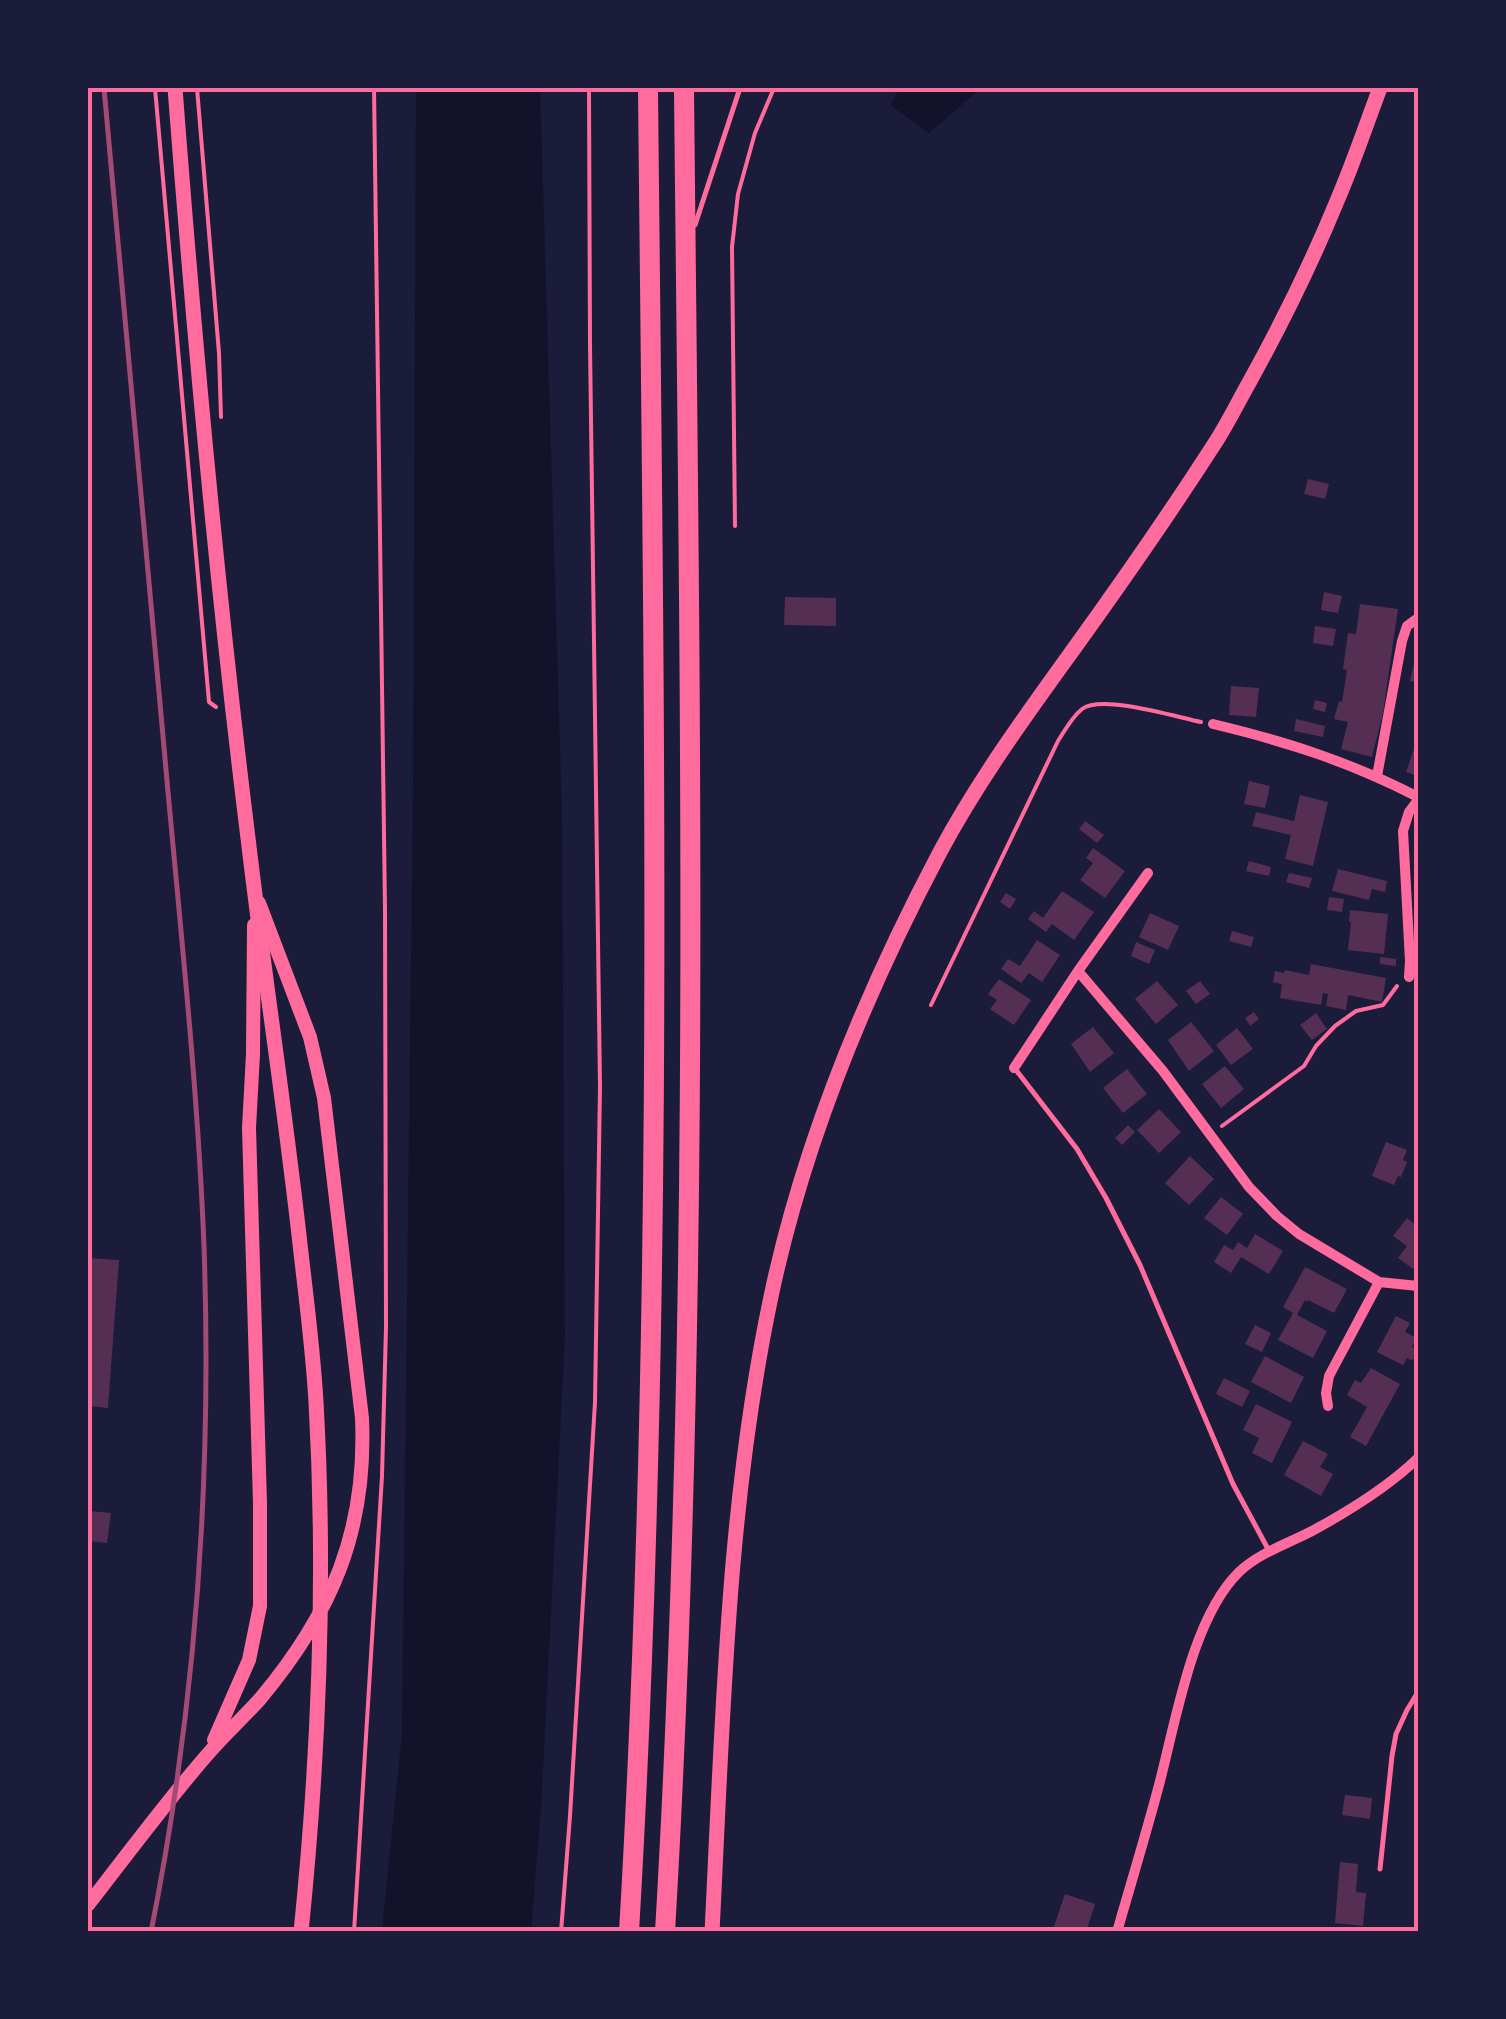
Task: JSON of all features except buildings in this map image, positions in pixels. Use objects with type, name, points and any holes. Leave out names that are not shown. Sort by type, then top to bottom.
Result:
[{"type":"highway","points":[[629,1932],[651,1413],[655,1161],[648,88]]},
{"type":"highway","points":[[665,1932],[687,1414],[691,1181],[684,88]]},
{"type":"main road","points":[[175,88],[233,718],[295,1200],[317,1416],[319,1690],[312,1832],[301,1932]]},
{"type":"main road","points":[[712,1932],[730,1587],[749,1417],[773,1287],[824,1111],[862,1014],[942,848],[1017,728],[1218,439],[1280,326],[1338,199],[1380,88]]},
{"type":"street","points":[[1377,776],[1402,640],[1407,626],[1418,618]]},
{"type":"street","points":[[1213,724],[1305,748],[1377,776],[1418,798],[1403,831],[1414,960],[1408,977]]},
{"type":"street","points":[[1014,1068],[1148,872]]},
{"type":"street","points":[[88,1905],[207,1755],[258,1701],[314,1626],[330,1594],[354,1524],[363,1442],[321,1081],[300,1009],[254,889]]},
{"type":"street","points":[[207,1755],[248,1660],[260,1606],[249,1128],[254,889]]},
{"type":"street","points":[[1078,971],[1163,1070],[1249,1187],[1276,1216],[1379,1282],[1418,1286]]},
{"type":"street","points":[[1328,1406],[1329,1376],[1379,1282]]},
{"type":"street","points":[[1117,1932],[1198,1639],[1211,1610],[1236,1575],[1252,1562],[1362,1500],[1418,1458]]},
{"type":"lane","points":[[686,252],[740,88]]},
{"type":"lane","points":[[1014,1068],[1077,1150],[1106,1198],[1140,1264],[1233,1484],[1269,1552]]},
{"type":"lane","points":[[1380,1869],[1396,1734],[1418,1692]]},
{"type":"path","points":[[156,88],[209,702],[233,718]]},
{"type":"path","points":[[197,88],[221,418]]},
{"type":"path","points":[[354,1932],[381,1496],[386,1327],[385,909],[374,88]]},
{"type":"path","points":[[560,1932],[595,1402],[600,1087],[589,88]]},
{"type":"path","points":[[736,526],[732,247],[742,178],[774,88]]},
{"type":"path","points":[[931,1005],[1058,741],[1082,709],[1090,704],[1112,704],[1213,724]]},
{"type":"path","points":[[1210,1135],[1304,1066],[1335,1026],[1356,1011],[1383,1005],[1393,988],[1408,977]]},
{"type":"shaded area","points":[[416,88],[540,88],[562,815],[565,1336],[531,1931],[382,1931],[402,1733]]},
{"type":"shaded area","points":[[900,88],[981,88],[929,133],[890,105]]},
{"type":"railway","points":[[104,88],[189,1019],[204,1246],[205,1419],[197,1591],[179,1762],[151,1932]]}]
